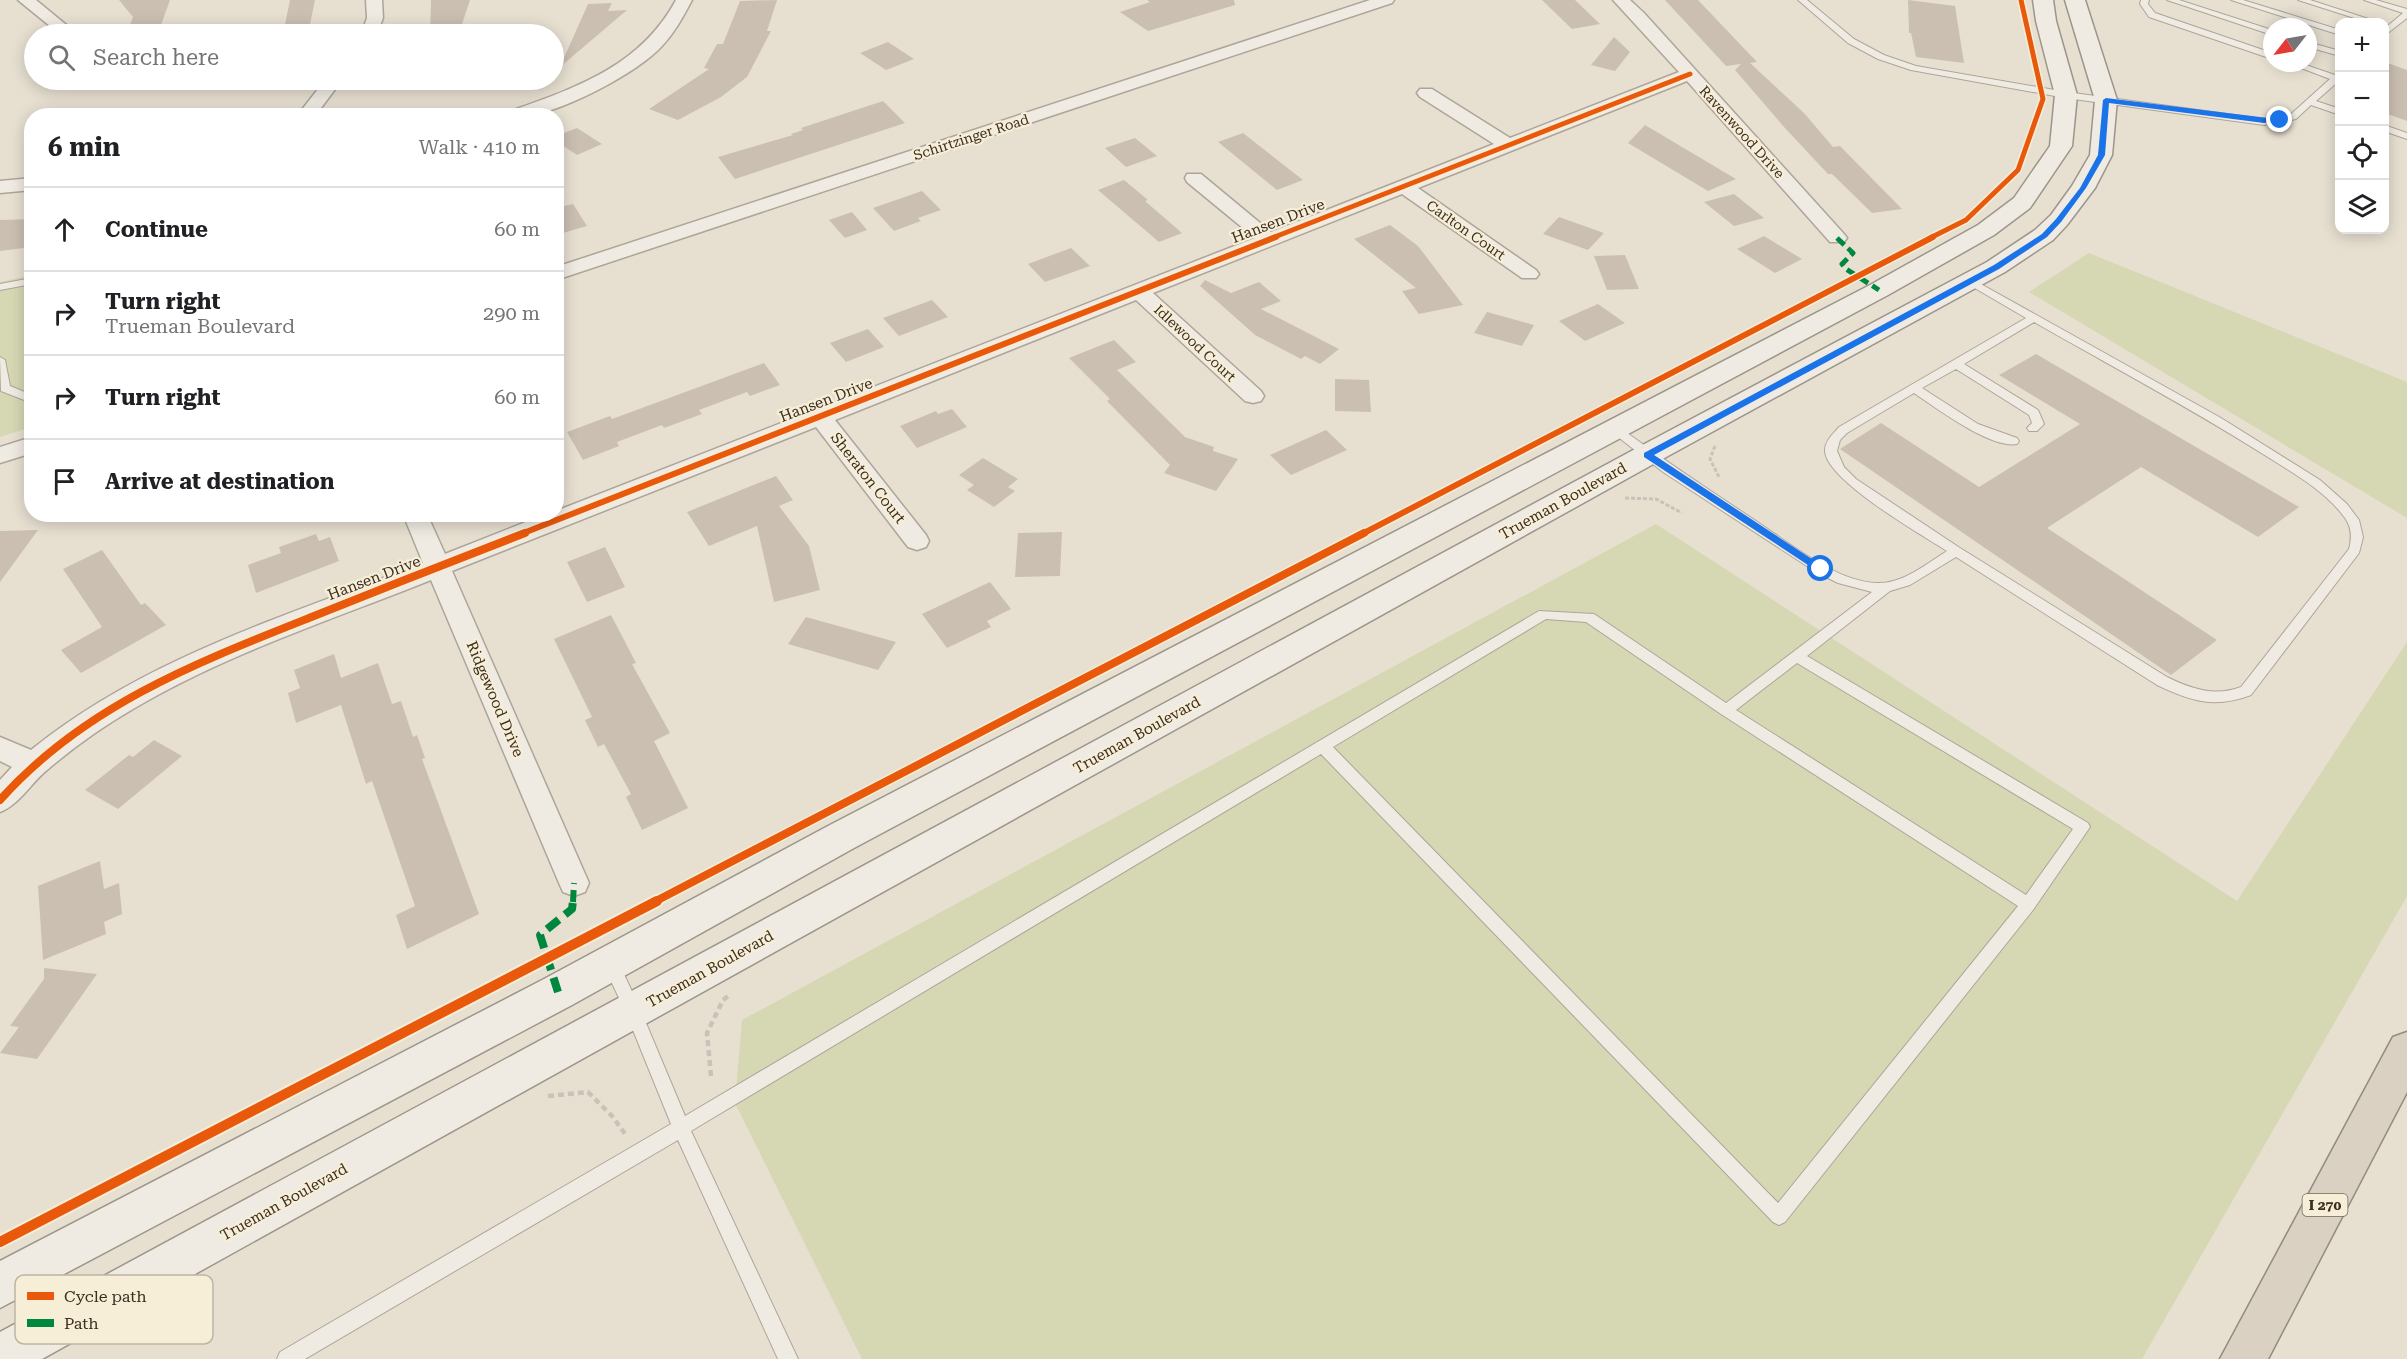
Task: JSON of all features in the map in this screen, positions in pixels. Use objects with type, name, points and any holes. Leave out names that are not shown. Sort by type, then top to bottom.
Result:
[{"type":"highway","name":"I 270","points":[[2243,1359],[2407,1051]]},
{"type":"main road","points":[[19,1275],[611,963],[841,837],[1615,430],[1986,230],[2022,202],[2061,146],[2066,95],[2046,21],[2043,0]]},
{"type":"main road","name":"Trueman Boulevard","points":[[150,1275],[1647,455],[1996,267],[2044,235],[2077,196],[2101,155],[2106,100],[2075,0]]},
{"type":"main road","points":[[0,1285],[15,1277]]},
{"type":"main road","name":"Trueman Boulevard","points":[[0,1357],[24,1344]]},
{"type":"street","points":[[26,0],[57,24]]},
{"type":"street","points":[[374,0],[377,10],[374,24]]},
{"type":"street","points":[[535,108],[575,93],[631,62],[666,31],[678,14],[684,0]]},
{"type":"street","name":"Schirtzinger Road","points":[[564,271],[1386,0]]},
{"type":"street","name":"Ravenwood Drive","points":[[1622,0],[1837,238]]},
{"type":"street","name":"Hansen Drive","points":[[564,517],[1690,74]]},
{"type":"street","points":[[312,108],[326,90]]},
{"type":"street","points":[[1426,93],[1508,145]]},
{"type":"street","points":[[1194,178],[1268,239]]},
{"type":"street","points":[[0,187],[24,185]]},
{"type":"street","name":"Carlton Court","points":[[1403,186],[1529,274]]},
{"type":"street","name":"Idlewood Court","points":[[1137,290],[1252,396]]},
{"type":"street","name":"Sheraton Court","points":[[820,416],[917,541]]},
{"type":"street","points":[[0,455],[24,448]]},
{"type":"street","name":"Ridgewood Drive","points":[[418,522],[574,883]]},
{"type":"street","name":"Hansen Drive","points":[[0,800],[33,764],[70,735],[156,682],[222,652],[552,522]]},
{"type":"street","points":[[0,748],[33,764]]},
{"type":"lane","points":[[1802,0],[1851,41],[1896,63],[2066,95],[2264,122],[2293,117],[2335,80]]},
{"type":"lane","points":[[2145,0],[2144,4],[2152,15],[2263,53]]},
{"type":"lane","points":[[2171,0],[2263,30]]},
{"type":"lane","points":[[2235,0],[2335,31]]},
{"type":"lane","points":[[2302,0],[2361,18]]},
{"type":"lane","points":[[2368,0],[2407,13]]},
{"type":"lane","points":[[2389,27],[2407,13]]},
{"type":"lane","points":[[2317,47],[2335,52]]},
{"type":"lane","points":[[2317,71],[2335,76]]},
{"type":"lane","points":[[2310,102],[2335,110]]},
{"type":"lane","points":[[2389,129],[2407,136]]},
{"type":"lane","points":[[1970,281],[2246,438],[2306,476],[2336,500],[2350,516],[2357,529],[2358,539],[2355,550],[2246,691],[2217,699],[2184,692],[2162,681],[1956,551],[1852,482],[1833,460],[1830,450],[1833,439],[1843,430],[2034,318]]},
{"type":"lane","points":[[0,287],[24,282]]},
{"type":"lane","points":[[0,360],[4,388],[24,397]]},
{"type":"lane","points":[[1956,364],[2034,413],[2038,424],[2033,428]]},
{"type":"lane","points":[[1914,388],[1983,432],[2013,441]]},
{"type":"lane","points":[[1615,430],[1647,455],[1821,569],[1865,588],[1885,590]]},
{"type":"lane","points":[[1726,710],[1885,590],[1902,584],[1956,551]]},
{"type":"lane","points":[[287,1359],[681,1128],[1544,614],[1589,617],[1726,710],[2028,905]]},
{"type":"lane","points":[[1323,746],[1779,1216],[2028,905],[2083,827],[1798,657]]},
{"type":"lane","points":[[611,963],[681,1128],[788,1359]]},
{"type":"path","points":[[539,1099],[561,1093],[588,1092],[612,1116],[639,1152]]},
{"type":"green space","points":[[2089,253],[2407,382],[2407,518],[2029,292]]},
{"type":"green space","points":[[24,277],[24,429],[0,437],[0,282]]},
{"type":"green space","points":[[1656,524],[2237,901],[2407,642],[2407,896],[2142,1359],[862,1359],[735,1103],[742,1020]]},
{"type":"building","points":[[119,0],[170,0],[161,24],[130,24],[133,17]]},
{"type":"building","points":[[290,0],[315,0],[310,24],[285,24]]},
{"type":"building","points":[[431,0],[470,0],[462,24],[430,24]]},
{"type":"building","points":[[777,0],[767,31],[771,31],[747,77],[721,97],[678,120],[649,109],[709,69],[704,68],[717,44],[723,44],[740,1]]},
{"type":"building","points":[[1147,0],[1234,0],[1235,5],[1148,31],[1120,12],[1150,2]]},
{"type":"building","points":[[1542,0],[1575,0],[1600,24],[1572,29]]},
{"type":"building","points":[[1665,0],[1698,0],[1757,62],[1750,63],[1804,113],[1833,147],[1840,146],[1902,209],[1872,213],[1832,174],[1828,174],[1784,127],[1735,70],[1741,64],[1726,66]]},
{"type":"building","points":[[1908,0],[1955,6],[1964,63],[1916,57],[1911,33],[1909,33]]},
{"type":"building","points":[[612,3],[608,11],[627,10],[564,64],[564,58],[588,4]]},
{"type":"building","points":[[1614,37],[1630,52],[1615,71],[1591,65]]},
{"type":"building","points":[[888,42],[914,59],[886,70],[860,53]]},
{"type":"building","points":[[2389,63],[2407,70],[2407,121],[2389,114]]},
{"type":"building","points":[[883,101],[905,123],[735,179],[718,157],[793,135],[791,134],[803,130],[801,128]]},
{"type":"building","points":[[1645,125],[1736,179],[1708,191],[1628,143]]},
{"type":"building","points":[[577,128],[602,144],[577,155],[564,146],[564,133]]},
{"type":"building","points":[[1243,133],[1303,180],[1277,190],[1218,142]]},
{"type":"building","points":[[1135,138],[1157,156],[1126,167],[1105,148]]},
{"type":"building","points":[[1124,180],[1182,233],[1159,242],[1098,190]]},
{"type":"building","points":[[922,191],[941,210],[918,218],[921,221],[894,231],[873,208]]},
{"type":"building","points":[[1734,194],[1764,218],[1734,226],[1704,202]]},
{"type":"building","points":[[573,204],[587,226],[564,233],[564,206]]},
{"type":"building","points":[[852,212],[867,230],[845,238],[829,220]]},
{"type":"building","points":[[1559,217],[1604,233],[1588,250],[1543,234]]},
{"type":"building","points":[[24,219],[24,248],[0,251],[0,220]]},
{"type":"building","points":[[1390,225],[1418,246],[1463,305],[1419,314],[1402,291],[1416,288],[1354,239]]},
{"type":"building","points":[[1764,236],[1802,259],[1775,273],[1737,249]]},
{"type":"building","points":[[1071,248],[1090,266],[1045,282],[1028,264]]},
{"type":"building","points":[[1625,255],[1639,289],[1607,290],[1594,256]]},
{"type":"building","points":[[1205,280],[1231,293],[1259,282],[1281,301],[1261,309],[1339,349],[1320,364],[1305,356],[1301,359],[1255,335],[1200,286]]},
{"type":"building","points":[[932,300],[948,317],[899,336],[883,318]]},
{"type":"building","points":[[1598,304],[1625,323],[1585,341],[1559,321]]},
{"type":"building","points":[[1487,312],[1534,325],[1522,346],[1474,333]]},
{"type":"building","points":[[868,329],[884,347],[846,362],[830,343]]},
{"type":"building","points":[[1114,340],[1136,362],[1117,370],[1185,437],[1214,447],[1213,451],[1238,459],[1216,491],[1164,473],[1170,465],[1107,401],[1110,399],[1069,358]]},
{"type":"building","points":[[2036,354],[2299,507],[2258,537],[2141,467],[2047,528],[2217,640],[2171,675],[1840,449],[1881,423],[1979,487],[2080,424],[1999,375]]},
{"type":"building","points":[[764,363],[780,385],[750,396],[747,392],[699,410],[702,414],[664,428],[662,425],[617,442],[619,446],[583,460],[567,432],[610,416],[612,419]]},
{"type":"building","points":[[1335,379],[1369,380],[1371,412],[1335,411]]},
{"type":"building","points":[[952,409],[967,427],[917,448],[900,426],[936,411],[938,414]]},
{"type":"building","points":[[1326,430],[1347,450],[1291,475],[1270,455]]},
{"type":"building","points":[[983,458],[1018,479],[1008,487],[1015,491],[994,507],[967,490],[974,485],[959,475]]},
{"type":"building","points":[[776,476],[793,500],[779,506],[809,546],[820,590],[774,602],[757,526],[709,546],[687,512]]},
{"type":"building","points":[[38,530],[0,582],[0,531]]},
{"type":"building","points":[[1062,532],[1060,576],[1015,577],[1018,533]]},
{"type":"building","points":[[316,534],[319,541],[330,537],[339,561],[256,593],[248,565],[281,553],[279,547]]},
{"type":"building","points":[[605,547],[625,587],[587,602],[567,562]]},
{"type":"building","points":[[102,550],[141,605],[145,603],[166,625],[81,673],[61,650],[102,627],[63,569]]},
{"type":"building","points":[[990,582],[1011,609],[987,621],[991,627],[947,648],[922,614]]},
{"type":"building","points":[[611,615],[636,663],[632,664],[670,733],[654,741],[688,808],[642,830],[626,797],[631,794],[604,744],[598,747],[585,720],[592,717],[554,639]]},
{"type":"building","points":[[806,617],[896,642],[878,670],[788,644]]},
{"type":"building","points":[[334,654],[341,678],[378,663],[392,704],[401,701],[413,737],[417,735],[425,758],[422,759],[479,914],[407,949],[396,915],[415,906],[372,781],[366,784],[341,705],[296,723],[288,693],[300,688],[294,670]]},
{"type":"building","points":[[154,740],[182,756],[118,809],[85,790],[129,755],[133,757]]},
{"type":"building","points":[[100,861],[104,889],[119,883],[122,914],[104,922],[106,934],[43,960],[38,886]]},
{"type":"building","points":[[44,968],[97,974],[37,1059],[0,1053],[19,1027],[10,1026],[44,979]]},
{"type":"marked path","points":[[1837,238],[1853,253],[1842,264],[1846,269],[1879,290]]},
{"type":"marked path","points":[[558,992],[540,935],[572,909],[574,883]]},
{"type":"cycle path","points":[[0,1242],[1966,220],[2018,170],[2043,99],[2021,0]]},
{"type":"cycle path","points":[[564,517],[1690,74]]},
{"type":"cycle path","points":[[0,800],[30,767],[78,730],[172,675],[222,652],[552,522]]},
{"type":"route","points":[[1821,569],[1647,455],[1996,267],[2044,235],[2059,220],[2083,188],[2101,155],[2106,100],[2264,122],[2280,120]]}]
